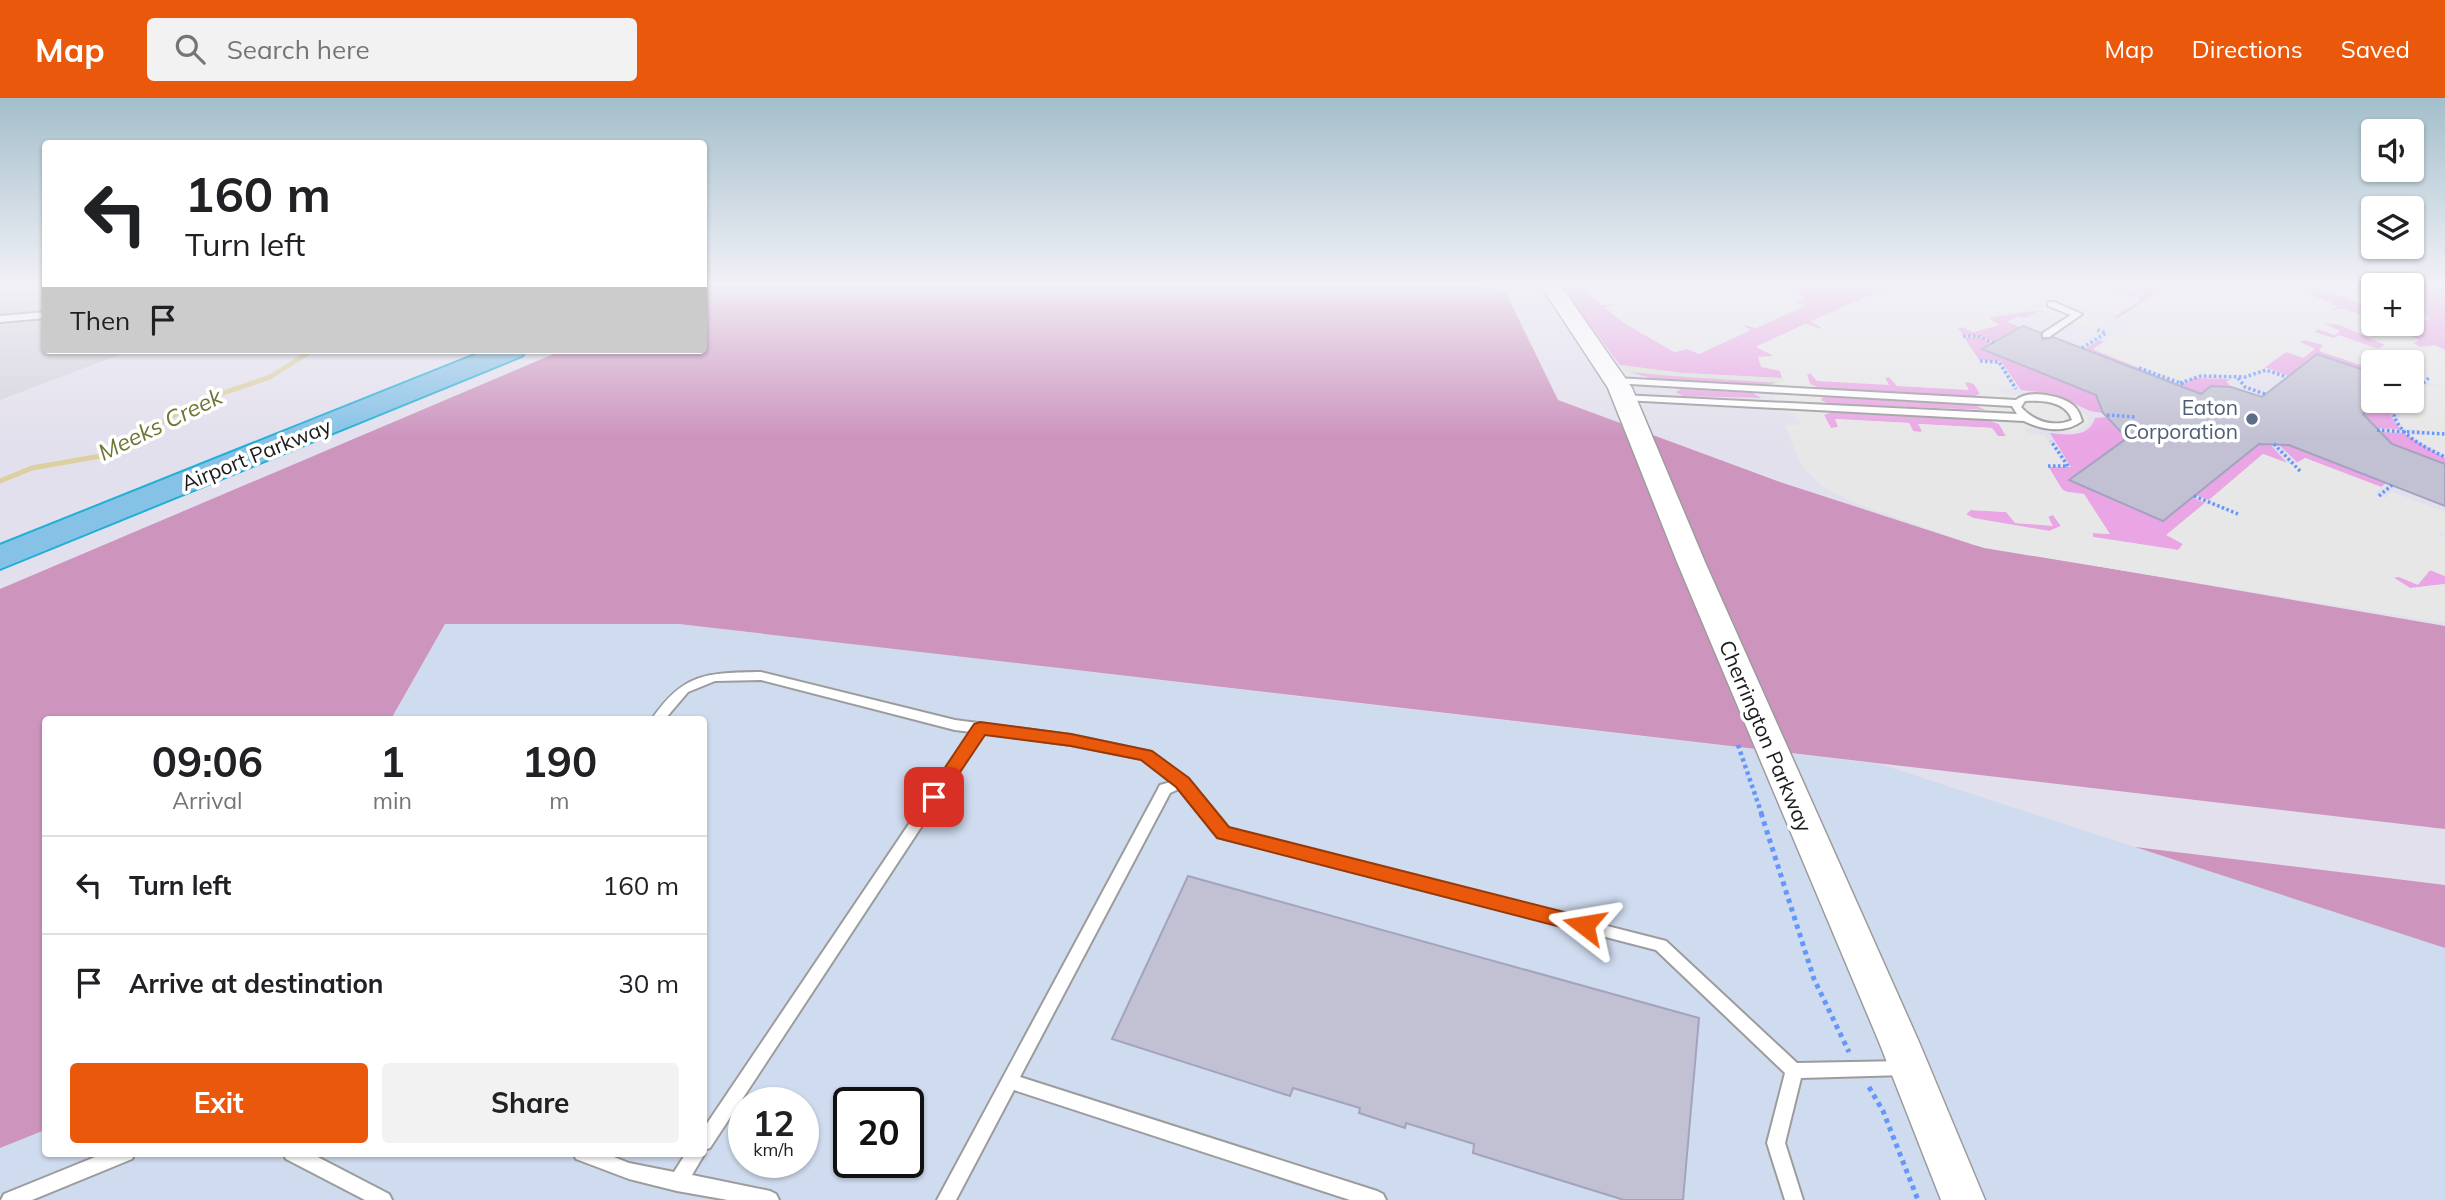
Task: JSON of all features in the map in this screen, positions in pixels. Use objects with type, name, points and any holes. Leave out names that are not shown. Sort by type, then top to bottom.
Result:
[{"type":"highway","name":"Airport Parkway","points":[[0,542],[470,354]]},
{"type":"highway","name":"Airport Parkway","points":[[0,558],[502,354]]},
{"type":"street","name":"Cherrington Parkway","points":[[1583,334],[1620,389],[1963,1200]]},
{"type":"lane","points":[[1620,389],[2017,404],[2029,398],[2049,399],[2068,406],[2078,416],[2074,424],[2059,427],[2028,418],[1620,389]]},
{"type":"lane","points":[[2017,404],[2019,411],[2028,418]]},
{"type":"lane","points":[[661,716],[684,689],[714,677],[761,676],[955,725],[1071,740],[1146,755],[1182,783],[1223,833],[1661,945],[1794,1071],[1909,1068]]},
{"type":"lane","points":[[707,1138],[980,728]]},
{"type":"lane","points":[[946,1200],[1165,789],[1182,783]]},
{"type":"lane","points":[[1794,1071],[1776,1143],[1794,1200]]},
{"type":"lane","points":[[1010,1081],[1377,1200]]},
{"type":"lane","points":[[10,1200],[116,1157]]},
{"type":"lane","points":[[300,1157],[383,1200]]},
{"type":"lane","points":[[592,1157],[629,1171],[766,1199]]},
{"type":"lane","points":[[677,1182],[693,1157]]},
{"type":"path","points":[[2082,348],[2104,334]]},
{"type":"path","points":[[1963,336],[1978,337],[1994,343]]},
{"type":"path","points":[[2097,339],[2105,342]]},
{"type":"path","points":[[1980,361],[1999,362],[2020,392]]},
{"type":"path","points":[[2139,368],[2183,384],[2196,376],[2254,378],[2266,370],[2287,377]]},
{"type":"path","points":[[2424,382],[2430,377]]},
{"type":"path","points":[[2238,378],[2245,387],[2265,394]]},
{"type":"path","points":[[2396,413],[2394,416],[2404,431],[2445,457]]},
{"type":"path","points":[[2096,415],[2136,416]]},
{"type":"path","points":[[2377,430],[2445,434]]},
{"type":"path","points":[[2046,433],[2068,466],[2048,466]]},
{"type":"path","points":[[2274,444],[2300,471]]},
{"type":"path","points":[[2379,496],[2392,485]]},
{"type":"path","points":[[2194,496],[2238,514]]},
{"type":"path","points":[[1734,733],[1753,783],[1810,970],[1840,1036],[1883,1111],[1919,1200]]},
{"type":"shaded area","points":[[0,334],[42,334],[42,354],[121,354],[0,400]]},
{"type":"shaded area","points":[[707,334],[1526,334],[1558,400],[1783,483],[1974,545],[2445,626],[2445,829],[679,624],[445,624],[393,716],[42,716],[42,1131],[0,1148],[0,589],[554,354],[707,354]]},
{"type":"shaded area","points":[[1597,334],[1643,334],[1674,352],[1687,349],[1699,354],[1741,334],[1782,334],[1757,346],[1774,356],[1759,357],[1780,371],[1782,378],[1683,373],[1620,365]]},
{"type":"shaded area","points":[[1644,334],[1741,334],[1699,354],[1687,349],[1675,352]]},
{"type":"shaded area","points":[[1783,334],[1962,334],[1979,360],[1997,363],[2014,389],[2000,388],[2000,392],[2009,395],[2033,393],[2058,398],[2073,404],[2087,416],[2088,423],[2076,431],[2032,427],[2024,430],[2044,435],[2064,465],[2048,466],[2062,489],[2068,493],[2084,494],[2110,534],[2093,533],[2093,537],[2178,550],[2183,544],[2166,535],[2205,503],[2226,510],[2226,507],[2209,500],[2263,454],[2293,465],[2305,458],[2381,487],[2375,494],[2381,497],[2385,498],[2392,492],[2445,512],[2445,533],[2437,533],[2445,538],[2445,576],[2430,570],[2418,585],[2399,577],[2393,578],[2410,588],[2445,584],[2445,623],[1984,548],[1858,504],[1821,486],[1800,463],[1785,425],[1797,425],[1800,422],[1792,413],[1778,409],[1769,385],[1783,381],[1780,371],[1761,367],[1758,357],[1774,356],[1756,347]],"holes":[[[1810,373],[1817,381],[1889,385],[1885,378],[1889,377],[1897,386],[1969,390],[1965,383],[1968,382],[1974,384],[1980,394],[1973,397],[1821,389],[1810,384],[1807,375]],[[1827,396],[1975,405],[1986,410],[1830,404],[1822,401],[1821,398]],[[1832,412],[1988,420],[1999,424],[2006,436],[1998,436],[1992,428],[1918,424],[1922,431],[1918,433],[1913,431],[1909,423],[1835,419],[1838,427],[1831,428],[1824,415]],[[1971,510],[2006,512],[2015,523],[2053,526],[2048,517],[2053,515],[2061,526],[2049,531],[1973,518],[1966,514]]]},
{"type":"shaded area","points":[[2008,334],[1995,342],[1979,336],[1962,335]]},
{"type":"shaded area","points":[[2115,334],[2322,334],[2334,338],[2339,335],[2378,349],[2385,345],[2365,336],[2410,336],[2420,340],[2413,343],[2420,347],[2435,345],[2445,350],[2445,455],[2410,435],[2429,435],[2426,431],[2403,428],[2399,422],[2400,413],[2424,413],[2424,385],[2444,389],[2424,380],[2424,350],[2361,350],[2361,365],[2319,351],[2323,345],[2305,340],[2299,342],[2315,349],[2303,358],[2286,352],[2252,376],[2196,375],[2179,382],[2093,349]]},
{"type":"shaded area","points":[[2321,334],[2361,334],[2386,344],[2379,349],[2340,336],[2335,339]]},
{"type":"shaded area","points":[[2445,334],[2445,350],[2413,343],[2419,340],[2410,336]]},
{"type":"shaded area","points":[[1963,337],[1978,337],[1993,343],[1983,350],[2099,396],[2103,413],[2090,411],[2054,394],[2021,390],[2001,361],[1979,360]]},
{"type":"shaded area","points":[[2099,340],[2104,342],[2094,350],[2181,385],[2194,378],[2228,379],[2230,380],[2226,381],[2231,387],[2211,386],[2201,394],[2085,349]]},
{"type":"shaded area","points":[[2305,340],[2323,345],[2320,351],[2361,365],[2361,369],[2317,354],[2289,376],[2265,367],[2286,352],[2314,348],[2299,342]]},
{"type":"shaded area","points":[[1620,365],[1683,373],[1782,378],[1783,381],[1780,383],[1629,372]]},
{"type":"shaded area","points":[[1629,372],[1780,383],[1769,385],[1655,379]]},
{"type":"shaded area","points":[[1810,373],[1888,384],[1885,378],[1889,377],[1897,386],[1968,389],[1965,383],[1968,382],[1974,384],[1980,394],[1973,397],[1821,389],[1810,384],[1807,375]]},
{"type":"shaded area","points":[[1681,389],[1753,393],[1761,398],[1683,396],[1676,392]]},
{"type":"shaded area","points":[[1827,396],[1975,405],[1986,410],[1830,404],[1822,401],[1821,398]]},
{"type":"shaded area","points":[[1826,412],[1988,420],[1999,424],[2006,437],[1998,436],[1992,428],[1919,424],[1922,432],[1913,431],[1909,423],[1836,419],[1838,427],[1831,428],[1824,415]]},
{"type":"shaded area","points":[[2393,413],[2391,416],[2400,429],[2375,428],[2363,415]]},
{"type":"shaded area","points":[[2106,417],[2129,436],[2070,480],[2163,521],[2193,498],[2205,503],[2167,535],[2183,544],[2178,550],[2093,537],[2093,533],[2109,534],[2084,494],[2063,491],[2048,467],[2071,467],[2050,433],[2077,434],[2088,429],[2095,418]]},
{"type":"shaded area","points":[[2379,432],[2403,433],[2445,458],[2445,464],[2392,444]]},
{"type":"shaded area","points":[[2259,444],[2270,444],[2287,463],[2263,454],[2209,500],[2196,495]]},
{"type":"shaded area","points":[[2278,444],[2289,445],[2386,483],[2381,487],[2305,458],[2299,464]]},
{"type":"shaded area","points":[[1971,510],[2006,512],[2016,523],[2052,525],[2048,516],[2053,515],[2061,526],[2049,531],[1973,518],[1966,514]]},
{"type":"shaded area","points":[[2430,570],[2445,576],[2445,584],[2410,588],[2393,577],[2418,584]]},
{"type":"shaded area","points":[[445,624],[679,624],[1880,764],[2445,948],[2445,1200],[0,1200],[0,1148],[42,1131],[42,1157],[707,1157],[707,716],[393,716]]},
{"type":"shaded area","points":[[2135,847],[2445,885],[2445,948]]},
{"type":"building","points":[[2008,334],[2041,334],[2043,340],[2053,337],[2201,394],[2211,386],[2231,387],[2262,397],[2317,354],[2361,369],[2361,413],[2364,413],[2392,444],[2445,464],[2445,506],[2289,445],[2259,444],[2163,521],[2069,480],[2127,438],[2103,413],[2096,395],[1982,349]]},
{"type":"building","points":[[1188,876],[1699,1018],[1683,1200],[1624,1200],[1473,1153],[1474,1144],[1406,1123],[1405,1128],[1359,1113],[1360,1108],[1293,1088],[1290,1096],[1112,1039]]},
{"type":"waterway","name":"Meeks Creek","points":[[0,481],[32,468],[101,456],[200,401],[270,377],[307,354]]},
{"type":"place","name":"Eaton Corporation","points":[[2252,419]]},
{"type":"route","points":[[934,797],[980,728],[1071,740],[1146,755],[1182,783],[1223,833],[1584,925]]}]
